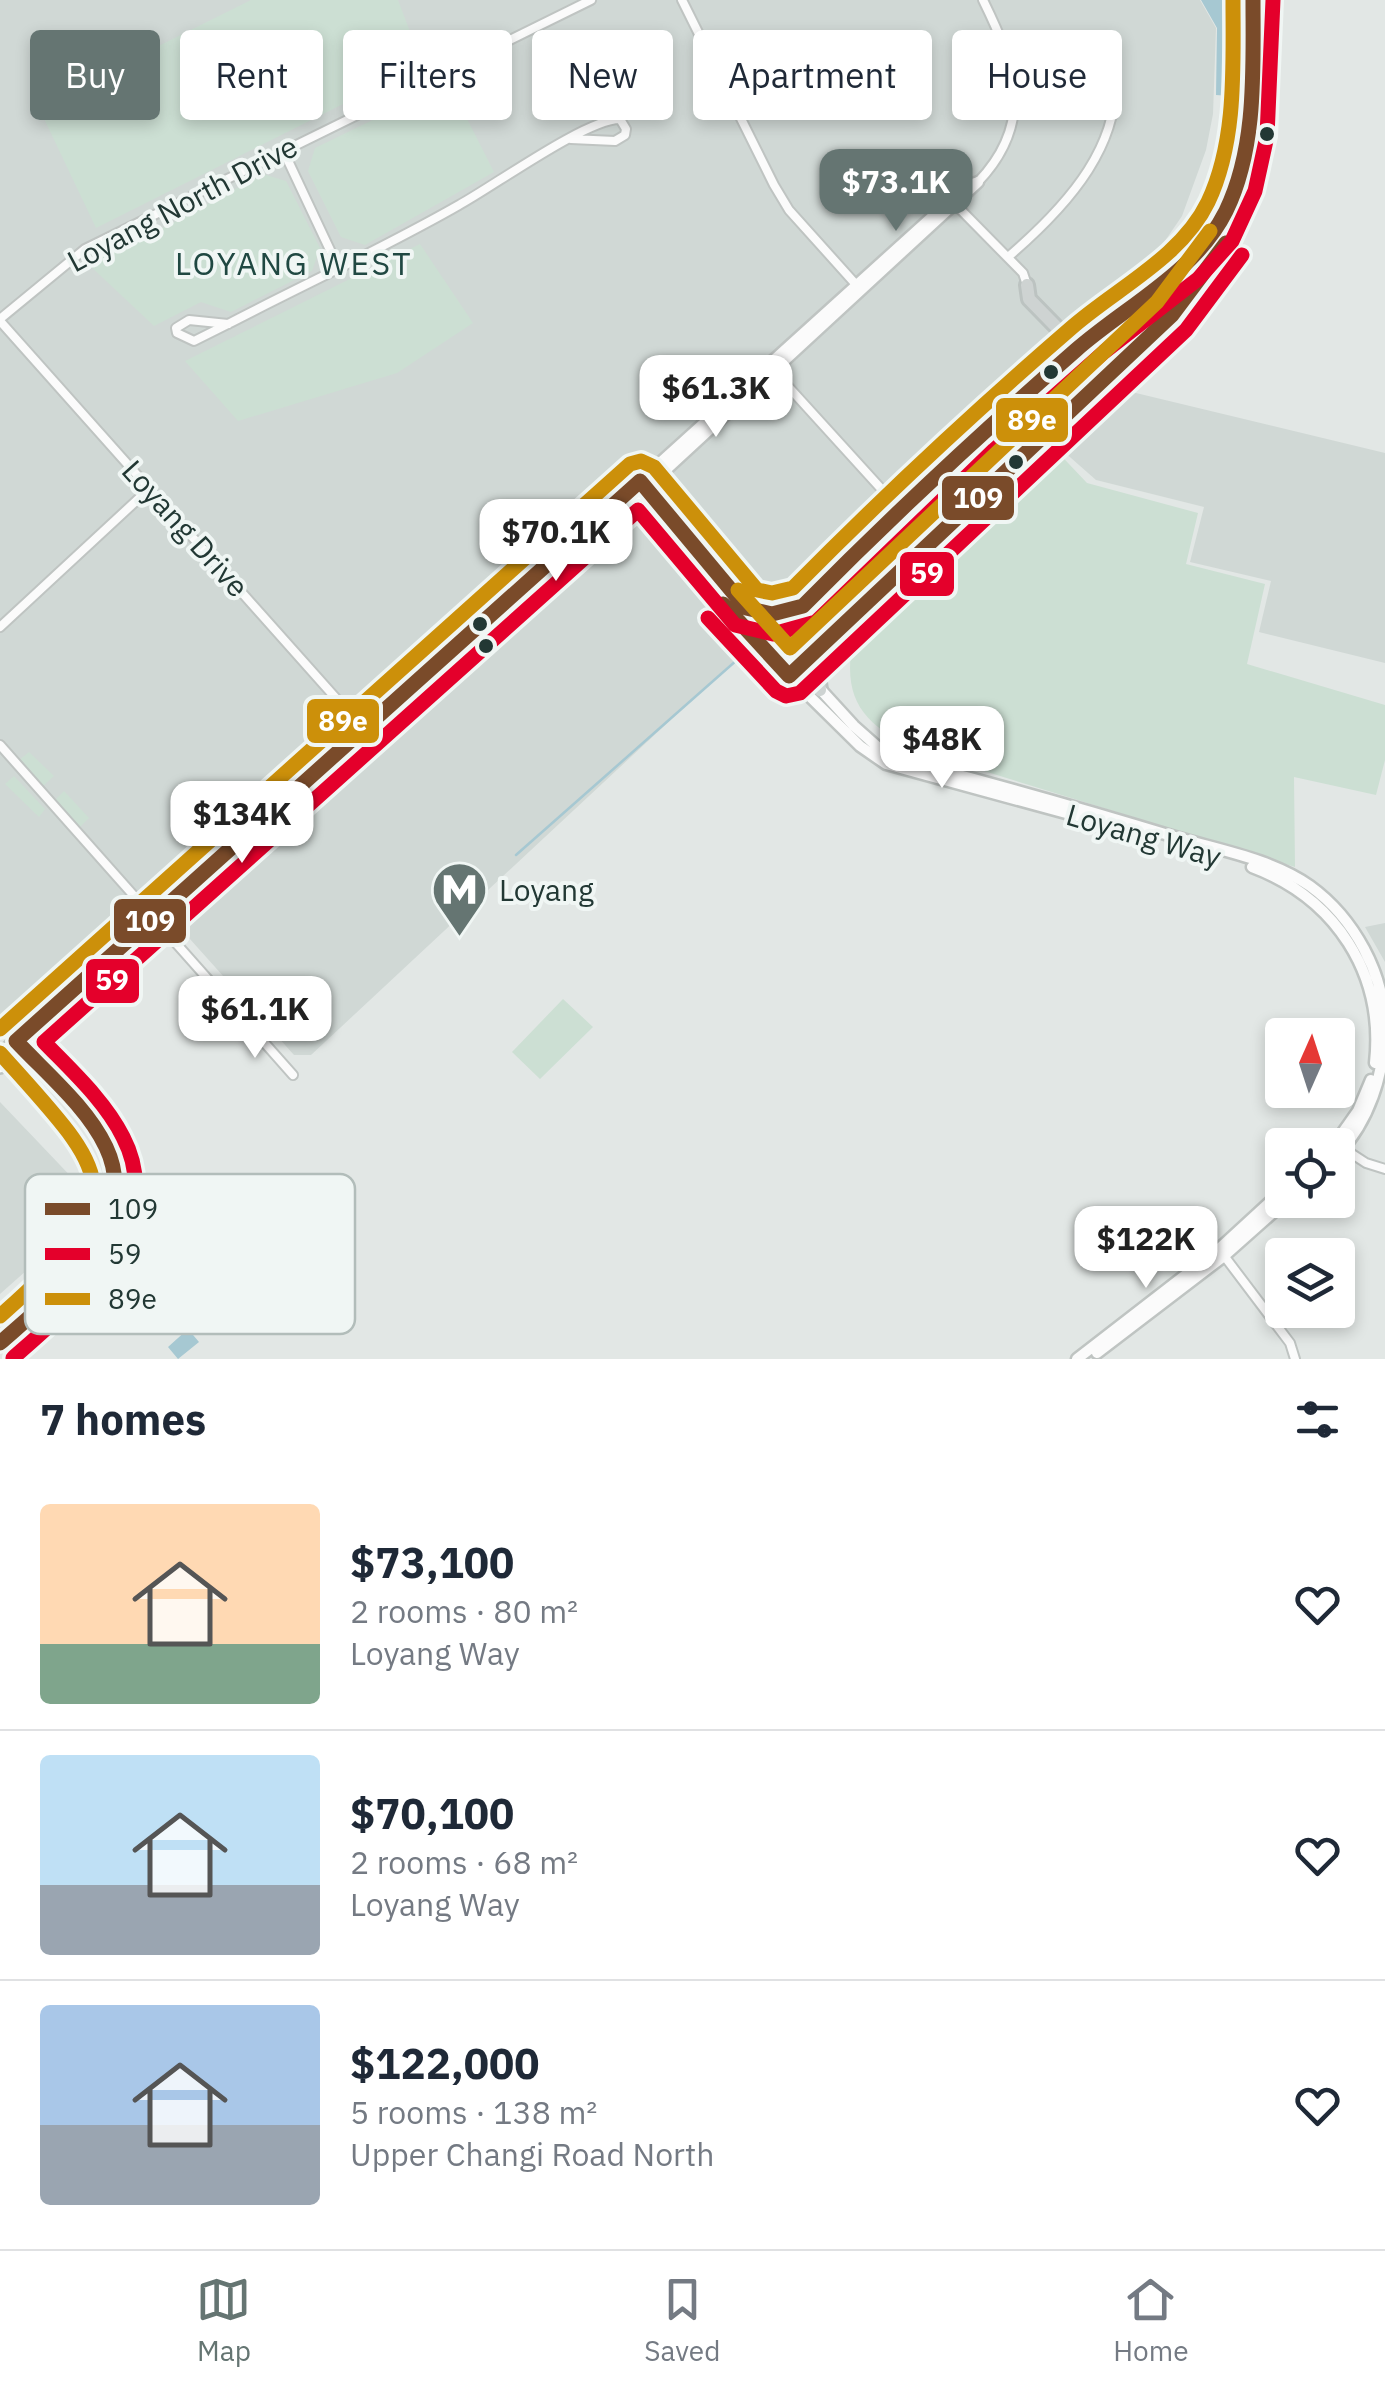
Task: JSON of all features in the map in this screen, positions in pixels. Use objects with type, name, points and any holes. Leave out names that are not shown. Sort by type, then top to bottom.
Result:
[{"type":"main road","points":[[766,652],[803,606],[860,548],[1084,343],[1196,256],[1227,209],[1243,160],[1251,105],[1253,0]]},
{"type":"main road","points":[[794,672],[1172,314],[1216,260],[1246,199],[1260,153],[1266,112],[1267,0]]},
{"type":"main road","points":[[1027,285],[1030,299],[1072,343],[1084,343]]},
{"type":"main road","points":[[0,1067],[19,1044],[643,484]]},
{"type":"main road","name":"Loyang Way","points":[[643,484],[776,640],[794,672]]},
{"type":"main road","name":"Loyang Way","points":[[627,498],[766,652],[794,672]]},
{"type":"main road","points":[[746,608],[772,614],[803,606]]},
{"type":"main road","points":[[820,690],[817,666],[827,642]]},
{"type":"main road","points":[[0,1055],[35,1036],[158,920]]},
{"type":"street","name":"Loyang North Drive","points":[[0,320],[85,250],[591,0]]},
{"type":"street","points":[[682,0],[782,198],[860,289]]},
{"type":"street","points":[[643,484],[978,182],[1004,148],[1016,101],[1006,54],[983,0]]},
{"type":"street","points":[[1100,53],[1114,61],[1111,100],[1091,76],[1092,58],[1100,53]]},
{"type":"street","points":[[228,324],[189,320],[176,328],[176,333],[194,341],[228,324],[458,206],[571,139],[610,119],[620,119],[626,129],[625,135],[615,141],[571,139]]},
{"type":"street","points":[[1008,257],[1066,204],[1088,172],[1101,145],[1107,120]]},
{"type":"street","points":[[283,150],[338,267]]},
{"type":"street","points":[[951,205],[960,192],[978,182]]},
{"type":"street","points":[[951,205],[1024,273],[1027,285]]},
{"type":"street","name":"Loyang Drive","points":[[0,320],[367,732]]},
{"type":"street","points":[[770,370],[885,493]]},
{"type":"street","points":[[0,626],[149,489]]},
{"type":"street","name":"Loyang Way","points":[[794,672],[820,690],[889,756],[1260,862],[1318,893],[1361,944],[1384,1010],[1384,1048],[1377,1084],[1355,1131]]},
{"type":"street","name":"Loyang Way","points":[[794,672],[860,746],[886,764],[1241,863],[1290,883],[1317,902],[1354,948],[1376,1013],[1376,1051],[1370,1082],[1349,1128]]},
{"type":"street","points":[[0,744],[294,1075]]},
{"type":"street","points":[[34,1062],[35,1036]]},
{"type":"street","points":[[19,1044],[97,1135],[106,1174]]},
{"type":"street","points":[[1355,1157],[1385,1169]]},
{"type":"street","points":[[1078,1359],[1222,1252],[1265,1208]]},
{"type":"street","points":[[1089,1359],[1265,1218]]},
{"type":"street","points":[[1222,1252],[1290,1343],[1295,1359]]},
{"type":"street","points":[[0,1343],[25,1320]]},
{"type":"shaded area","points":[[0,0],[1200,0],[1216,28],[1213,114],[1206,150],[1182,216],[1141,276],[769,607],[780,618],[311,1055],[294,1055],[155,900],[0,1039]]},
{"type":"shaded area","points":[[1111,387],[1385,453],[1385,663],[1259,632],[1271,581],[1190,562],[1204,507],[1096,480],[1054,443]]},
{"type":"shaded area","points":[[1385,923],[1385,962],[1365,927]]},
{"type":"shaded area","points":[[0,1102],[69,1174],[25,1174],[25,1272],[0,1294]]},
{"type":"green space","points":[[251,0],[398,0],[409,30],[343,30],[343,104],[323,114],[323,30],[191,30]]},
{"type":"green space","points":[[180,35],[180,120],[311,120],[96,228],[45,120],[160,120],[160,45]]},
{"type":"green space","points":[[373,120],[468,120],[494,172],[365,245],[341,237],[308,171],[315,148]]},
{"type":"green space","points":[[263,174],[286,181],[320,248],[312,271],[231,312],[201,302],[154,326],[86,262],[169,225]]},
{"type":"green space","points":[[420,244],[473,323],[397,373],[238,421],[185,361]]},
{"type":"green space","points":[[1051,445],[1087,483],[1198,513],[1186,564],[1265,584],[1247,664],[1385,705],[1385,760],[1376,795],[1294,777],[1295,867],[919,751],[885,732],[862,710],[851,680],[853,641]]},
{"type":"green space","points":[[29,752],[54,776],[43,786],[19,760]]},
{"type":"green space","points":[[14,776],[45,809],[39,817],[5,784]]},
{"type":"green space","points":[[64,791],[89,818],[80,827],[55,800]]},
{"type":"green space","points":[[563,999],[593,1027],[540,1079],[512,1052]]},
{"type":"water","points":[[1201,0],[1227,0],[1230,96],[1216,95],[1217,28]]},
{"type":"water","points":[[182,1334],[192,1334],[199,1342],[178,1359],[168,1347]]},
{"type":"waterway","points":[[516,855],[738,659]]},
{"type":"transit line","name":"89e","points":[[0,1029],[630,464],[641,461],[654,467],[757,590],[772,593],[793,588],[964,424],[1070,329],[1146,272],[1196,222],[1217,179],[1229,129],[1233,0]]},
{"type":"transit line","name":"109","points":[[113,1174],[106,1147],[88,1118],[16,1041],[640,481],[746,608],[772,614],[803,606],[1006,412],[1096,334],[1179,270],[1213,233],[1236,186],[1248,134],[1253,0]]},
{"type":"transit line","name":"59","points":[[134,1174],[116,1124],[44,1042],[638,510],[735,625],[773,634],[816,622],[994,450],[1104,352],[1198,279],[1232,241],[1255,191],[1267,136],[1273,0]]},
{"type":"transit line","name":"89e","points":[[738,590],[790,648],[1157,302],[1210,231]]},
{"type":"transit line","name":"109","points":[[723,604],[789,676],[1172,315],[1226,243]]},
{"type":"transit line","name":"59","points":[[708,618],[776,691],[786,696],[800,693],[1186,330],[1242,255]]},
{"type":"transit line","name":"89e","points":[[0,1053],[66,1129],[85,1158],[90,1174]]},
{"type":"transit line","name":"89e","points":[[0,1316],[25,1293]]},
{"type":"transit line","name":"109","points":[[0,1343],[25,1321]]},
{"type":"transit line","name":"59","points":[[13,1358],[40,1334]]},
{"type":"place","name":"Loyang","points":[[460,938]]},
{"type":"district","name":"LOYANG WEST","points":[[294,263]]}]
